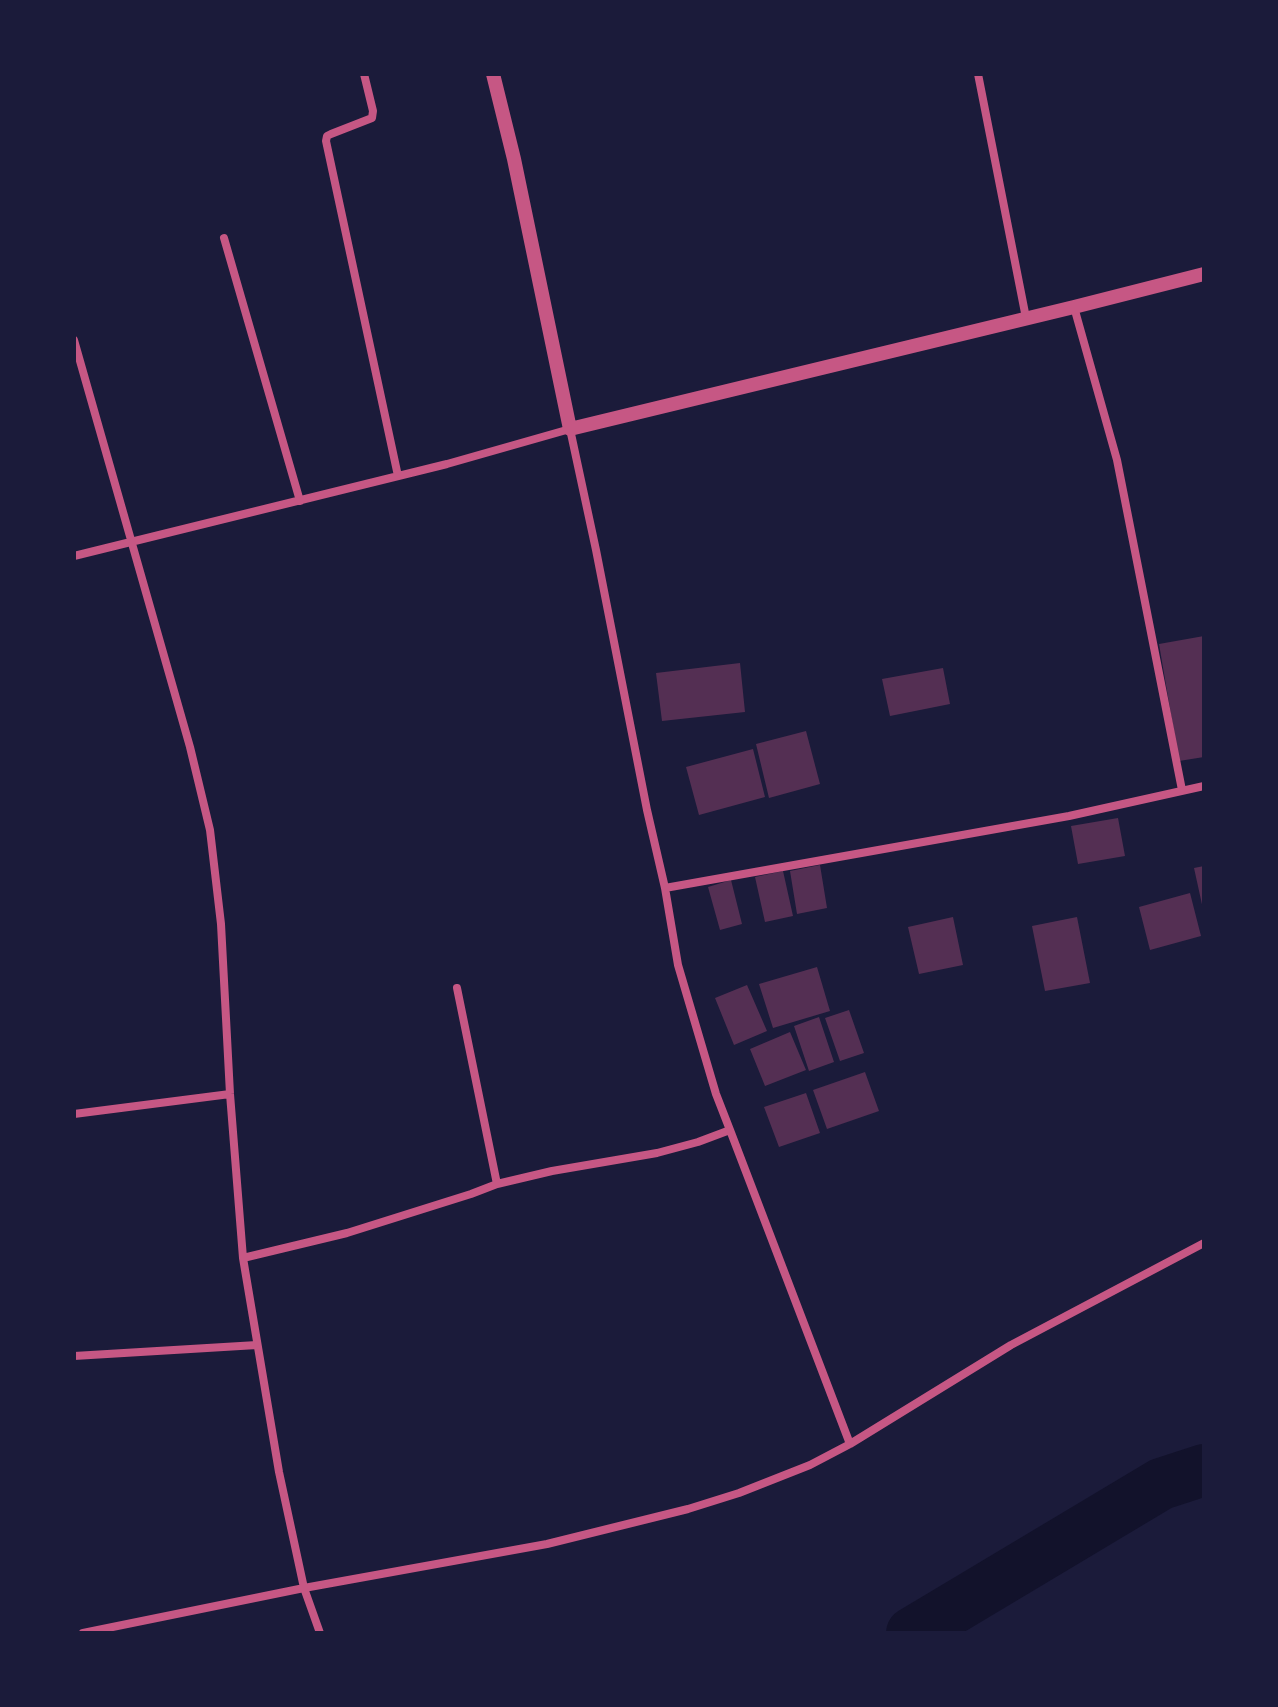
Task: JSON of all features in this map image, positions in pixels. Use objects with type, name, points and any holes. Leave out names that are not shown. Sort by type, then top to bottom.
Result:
[{"type":"street","points":[[364,74],[372,118],[327,136],[326,141],[398,476]]},
{"type":"street","points":[[493,74],[514,159],[596,550],[678,965],[716,1094],[850,1444]]},
{"type":"street","points":[[978,74],[1026,318]]},
{"type":"street","points":[[224,238],[300,501]]},
{"type":"street","points":[[74,556],[398,476],[570,429],[1204,274]]},
{"type":"street","points":[[1074,307],[1117,460],[1182,790]]},
{"type":"street","points":[[74,340],[190,747],[210,830],[221,924],[243,1258],[279,1472],[304,1588],[320,1633]]},
{"type":"street","points":[[665,888],[1069,816],[1204,786]]},
{"type":"street","points":[[457,988],[497,1184]]},
{"type":"street","points":[[74,1114],[230,1094]]},
{"type":"street","points":[[243,1258],[347,1233],[497,1184],[657,1153],[730,1130]]},
{"type":"street","points":[[83,1633],[304,1588],[547,1544],[739,1493],[810,1465],[850,1444],[1011,1345],[1204,1243]]},
{"type":"street","points":[[74,1356],[257,1345]]},
{"type":"building","points":[[1204,636],[1204,757],[1179,761],[1159,644]]},
{"type":"building","points":[[740,663],[745,712],[662,721],[656,673]]},
{"type":"building","points":[[943,668],[950,704],[890,716],[882,679]]},
{"type":"building","points":[[806,731],[820,784],[769,798],[756,744]]},
{"type":"building","points":[[753,749],[765,797],[699,815],[686,767]]},
{"type":"building","points":[[1118,818],[1125,856],[1078,864],[1071,826]]},
{"type":"building","points":[[820,865],[827,908],[797,914],[790,871]]},
{"type":"building","points":[[1204,866],[1204,909],[1203,909],[1194,868]]},
{"type":"building","points":[[783,871],[793,916],[765,922],[755,877]]},
{"type":"building","points":[[731,880],[742,924],[720,930],[708,887]]},
{"type":"building","points":[[1190,893],[1201,936],[1150,950],[1139,907]]},
{"type":"building","points":[[953,917],[963,965],[919,974],[908,927]]},
{"type":"building","points":[[1077,917],[1090,983],[1045,991],[1032,926]]},
{"type":"building","points":[[817,967],[830,1011],[773,1028],[759,984]]},
{"type":"building","points":[[747,985],[767,1031],[734,1045],[715,998]]},
{"type":"building","points":[[849,1010],[864,1053],[840,1061],[825,1018]]},
{"type":"building","points":[[819,1017],[834,1062],[809,1071],[794,1026]]},
{"type":"building","points":[[790,1032],[806,1070],[765,1086],[750,1049]]},
{"type":"building","points":[[865,1072],[879,1111],[827,1129],[813,1090]]},
{"type":"building","points":[[806,1093],[820,1133],[779,1147],[764,1107]]},
{"type":"waterway","points":[[912,1633],[1161,1484],[1204,1470]]}]
